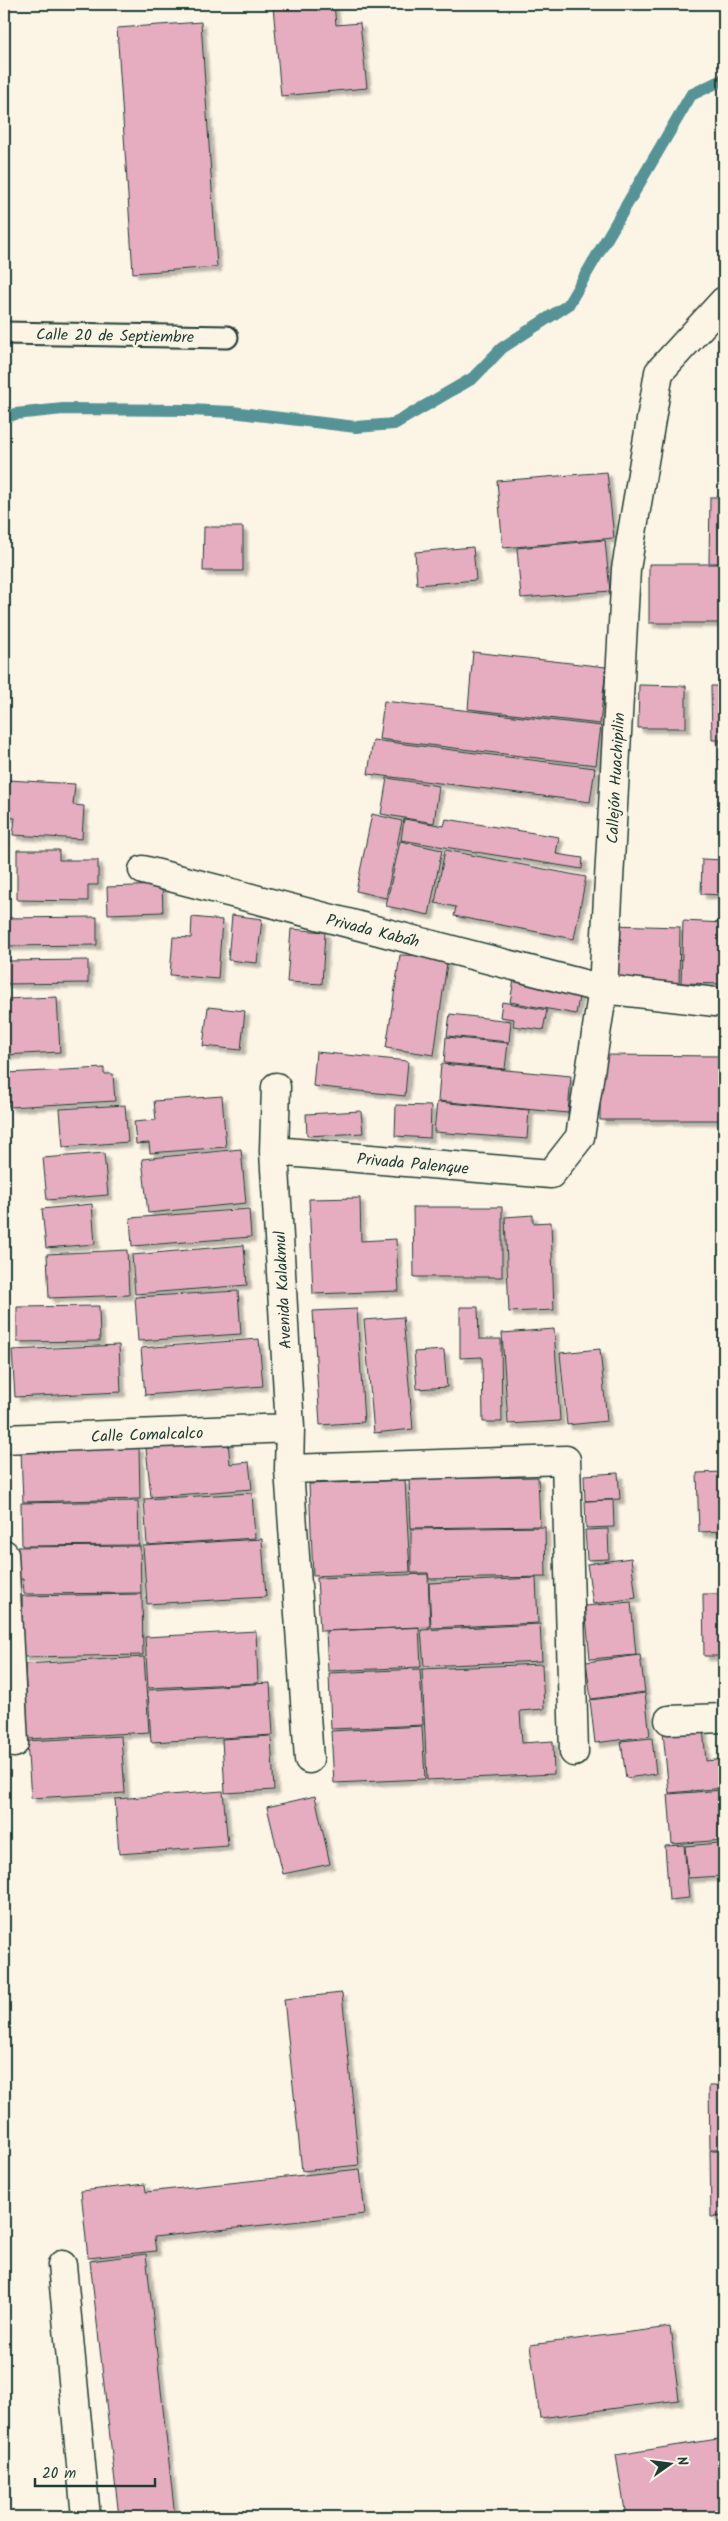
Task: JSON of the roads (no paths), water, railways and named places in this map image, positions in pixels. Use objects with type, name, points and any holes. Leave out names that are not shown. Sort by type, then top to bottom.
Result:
[{"type":"street","name":"Callejón Huachipilin","points":[[551,1174],[580,1137],[603,989],[626,570],[659,372],[724,301]]},
{"type":"street","name":"Privada Kabáh","points":[[143,870],[603,989],[724,1003]]},
{"type":"street","name":"Avenida Kalakmul","points":[[276,1087],[274,1152],[290,1428],[289,1469],[309,1759]]},
{"type":"street","name":"Privada Palenque","points":[[274,1152],[551,1174]]},
{"type":"street","name":"Calle Comalcalco","points":[[4,1439],[290,1428]]},
{"type":"street","points":[[289,1469],[566,1460],[574,1752]]},
{"type":"street","points":[[4,1554],[14,1744]]},
{"type":"street","points":[[669,1720],[724,1718]]},
{"type":"street","points":[[62,2265],[86,2517]]},
{"type":"lane","name":"Calle 20 de Septiembre","points":[[4,333],[227,337]]},
{"type":"waterway","points":[[4,418],[15,414],[63,409],[189,410],[232,412],[356,427],[394,424],[473,378],[502,348],[568,305],[691,95],[724,79]]}]
